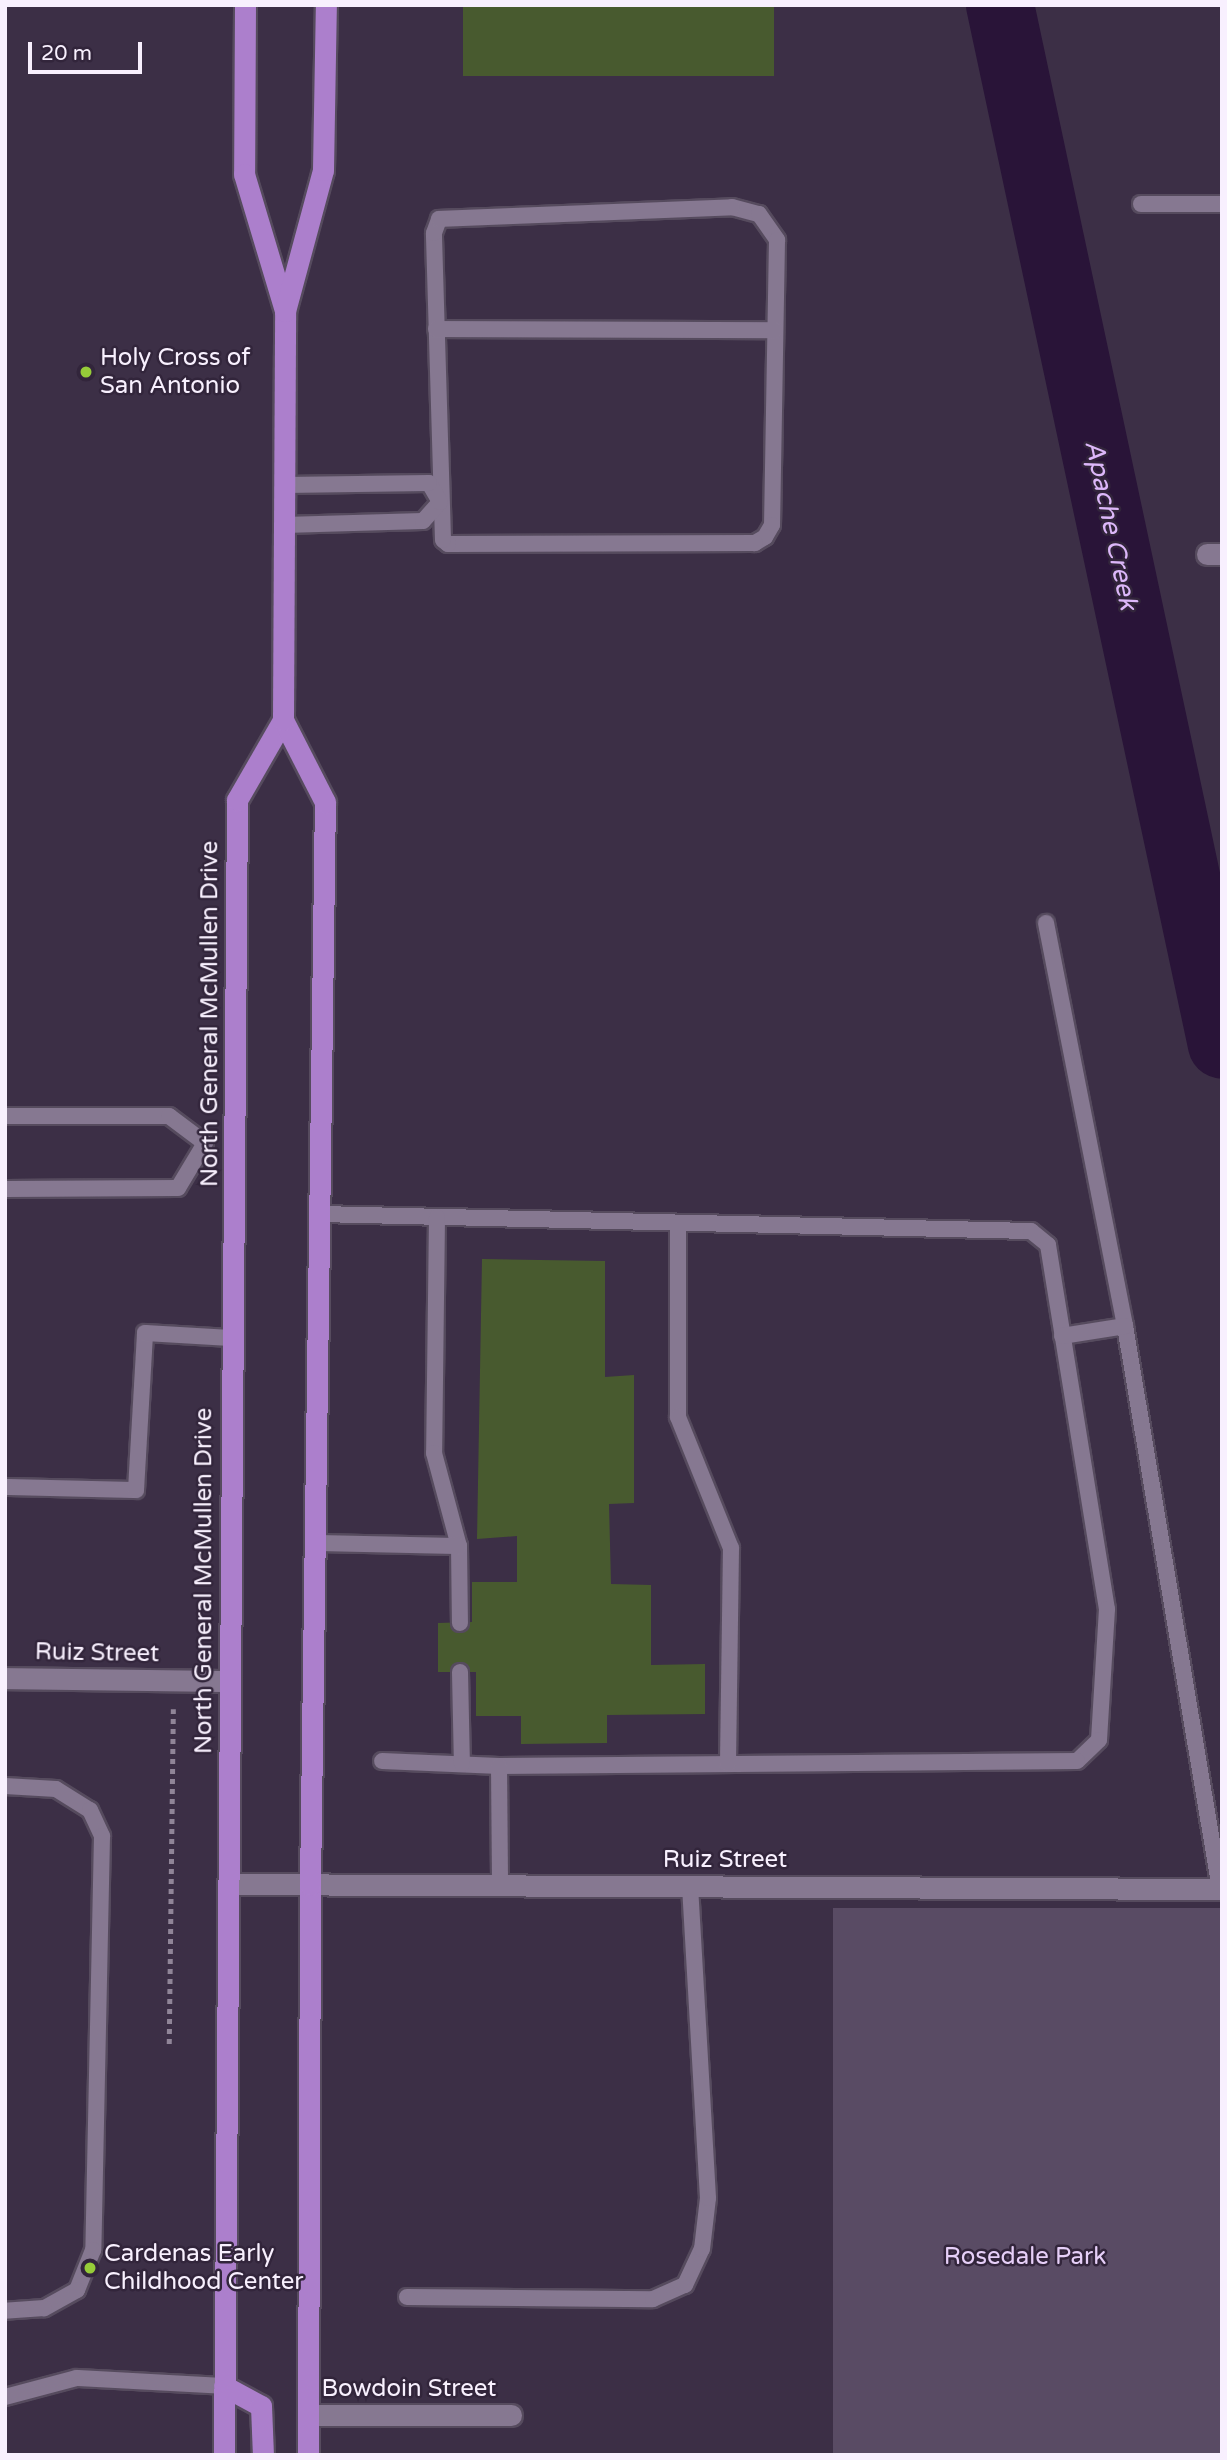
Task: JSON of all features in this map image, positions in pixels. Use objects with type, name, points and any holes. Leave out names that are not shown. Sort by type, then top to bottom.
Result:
[{"type":"main road","name":"North General McMullen Drive","points":[[246,5],[244,174],[285,311]]},
{"type":"main road","name":"North General McMullen Drive","points":[[308,2455],[310,1885],[325,802],[283,720],[285,311],[323,170],[326,5]]},
{"type":"main road","name":"North General McMullen Drive","points":[[224,2455],[237,800],[283,720]]},
{"type":"main road","points":[[224,2386],[261,2406],[263,2455]]},
{"type":"street","name":"Ruiz Street","points":[[5,1678],[230,1681]]},
{"type":"street","name":"Ruiz Street","points":[[228,1884],[1221,1889]]},
{"type":"street","name":"Bowdoin Street","points":[[308,2415],[510,2415]]},
{"type":"lane","points":[[1141,205],[1222,204]]},
{"type":"lane","points":[[732,207],[759,214],[777,240],[775,330],[772,525],[755,543],[448,544],[440,535],[434,233],[439,219],[732,207]]},
{"type":"lane","points":[[436,330],[775,330]]},
{"type":"lane","points":[[285,485],[429,482],[440,502]]},
{"type":"lane","points":[[284,525],[423,521],[440,502]]},
{"type":"lane","points":[[1046,923],[1125,1326],[1221,1889]]},
{"type":"lane","points":[[5,1116],[169,1116],[205,1143],[236,1144]]},
{"type":"lane","points":[[5,1189],[178,1188],[205,1143]]},
{"type":"lane","points":[[319,1214],[1031,1231],[1048,1245],[1107,1609],[1099,1740],[1077,1761],[499,1766],[382,1761]]},
{"type":"lane","points":[[437,1216],[434,1453],[459,1546],[460,1623]]},
{"type":"lane","points":[[678,1223],[678,1417],[731,1548],[728,1764]]},
{"type":"lane","points":[[1062,1336],[1125,1326]]},
{"type":"lane","points":[[5,1487],[136,1490],[145,1333],[231,1338]]},
{"type":"lane","points":[[315,1543],[459,1546]]},
{"type":"lane","points":[[460,1672],[462,1764]]},
{"type":"lane","points":[[499,1766],[500,1886]]},
{"type":"lane","points":[[5,1786],[56,1789],[90,1810],[102,1836],[93,2250],[77,2290],[44,2308],[5,2311]]},
{"type":"lane","points":[[407,2297],[653,2299],[685,2285],[702,2249],[708,2198],[690,1886]]},
{"type":"lane","points":[[5,2398],[76,2378],[224,2386]]},
{"type":"path","points":[[169,2044],[173,1702]]},
{"type":"green space","name":"Rosedale Park","points":[[833,1908],[1222,1908],[1222,2455],[833,2455]]},
{"type":"building","points":[[463,5],[774,5],[774,76],[463,76]]},
{"type":"building","points":[[482,1259],[605,1261],[605,1377],[634,1375],[634,1503],[609,1504],[611,1584],[651,1585],[651,1665],[705,1664],[705,1714],[607,1715],[607,1743],[521,1744],[521,1716],[476,1716],[476,1672],[438,1672],[438,1623],[472,1622],[472,1582],[517,1582],[517,1536],[477,1539]]},
{"type":"waterway","name":"Apache Creek","points":[[1000,5],[1222,1045]]},
{"type":"place","name":"Holy Cross of San Antonio","points":[[86,372]]},
{"type":"place","name":"Cardenas Early Childhood Center","points":[[90,2268]]}]
